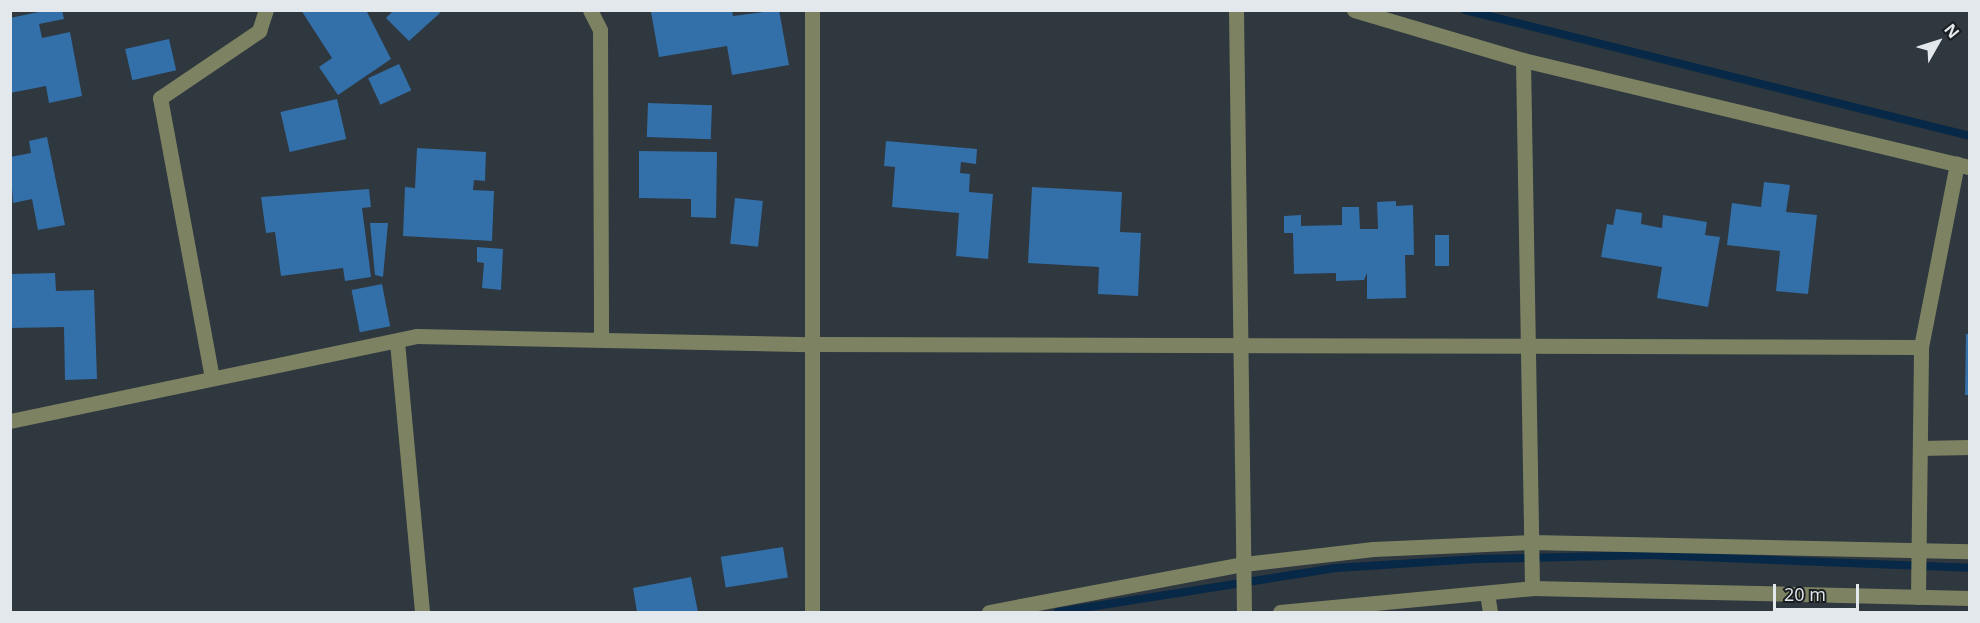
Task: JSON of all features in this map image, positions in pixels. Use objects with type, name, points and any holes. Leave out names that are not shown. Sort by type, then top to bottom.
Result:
[{"type":"street","points":[[212,378],[160,98],[259,31],[266,10]]},
{"type":"street","points":[[590,10],[600,30],[601,336]]},
{"type":"street","points":[[812,10],[810,344],[812,612]]},
{"type":"street","points":[[1236,10],[1244,612]]},
{"type":"street","points":[[1354,10],[1523,60],[1964,165],[1921,346],[1918,597]]},
{"type":"street","points":[[1523,60],[1532,588]]},
{"type":"street","points":[[10,421],[417,336],[601,336],[810,344],[1921,346]]},
{"type":"street","points":[[397,342],[422,612]]},
{"type":"street","points":[[1920,448],[1970,447]]},
{"type":"street","points":[[989,612],[1244,564],[1373,549],[1531,542],[1970,552]]},
{"type":"street","points":[[1280,612],[1532,588],[1970,598]]},
{"type":"street","points":[[1486,593],[1490,612]]},
{"type":"building","points":[[48,10],[62,10],[64,19],[39,24],[42,38],[70,32],[82,96],[49,103],[46,86],[10,93],[10,18]]},
{"type":"building","points":[[301,10],[366,10],[391,59],[338,95],[319,67],[332,58]]},
{"type":"building","points":[[394,10],[438,10],[440,13],[409,41],[386,18]]},
{"type":"building","points":[[732,10],[733,16],[779,10],[789,65],[732,75],[727,46],[659,57],[651,12]]},
{"type":"building","points":[[169,39],[176,70],[132,80],[125,49]]},
{"type":"building","points":[[399,64],[411,90],[380,105],[368,78]]},
{"type":"building","points":[[337,99],[346,139],[290,152],[280,112]]},
{"type":"building","points":[[648,103],[712,105],[711,139],[647,137]]},
{"type":"building","points":[[47,137],[65,225],[38,230],[32,199],[13,203],[10,157],[31,153],[29,141]]},
{"type":"building","points":[[886,141],[977,149],[976,164],[961,162],[960,173],[970,174],[969,192],[993,194],[988,259],[956,256],[959,213],[892,207],[895,167],[884,166]]},
{"type":"building","points":[[417,148],[486,152],[485,181],[474,180],[473,190],[494,191],[492,241],[403,236],[405,187],[415,188]]},
{"type":"building","points":[[639,151],[717,152],[716,218],[691,217],[691,199],[639,198]]},
{"type":"building","points":[[1764,182],[1790,185],[1786,212],[1817,215],[1808,294],[1776,291],[1780,251],[1727,245],[1732,203],[1761,207]]},
{"type":"building","points":[[1032,187],[1122,192],[1120,232],[1141,233],[1138,296],[1098,294],[1099,267],[1028,263]]},
{"type":"building","points":[[369,189],[371,207],[362,208],[371,277],[345,281],[343,268],[281,276],[275,232],[266,233],[261,197]]},
{"type":"building","points":[[735,198],[763,201],[758,247],[730,244]]},
{"type":"building","points":[[1396,201],[1396,206],[1413,205],[1414,255],[1405,255],[1406,298],[1367,299],[1367,273],[1364,280],[1336,281],[1336,273],[1294,274],[1293,233],[1284,233],[1284,216],[1301,215],[1301,226],[1342,225],[1342,207],[1359,207],[1360,229],[1378,229],[1377,202]]},
{"type":"building","points":[[1616,209],[1642,213],[1641,224],[1662,228],[1663,215],[1707,222],[1705,235],[1720,237],[1708,307],[1657,298],[1662,267],[1601,257],[1607,224],[1613,225]]},
{"type":"building","points":[[370,223],[388,223],[383,277],[375,275]]},
{"type":"building","points":[[1435,235],[1449,235],[1449,266],[1435,266]]},
{"type":"building","points":[[477,247],[503,249],[501,290],[482,288],[484,263],[477,262]]},
{"type":"building","points":[[55,273],[56,291],[94,290],[97,379],[65,380],[64,327],[10,328],[12,274]]},
{"type":"building","points":[[382,284],[390,326],[360,332],[352,290]]},
{"type":"building","points":[[1966,334],[1970,334],[1970,395],[1965,395]]},
{"type":"building","points":[[783,547],[788,578],[726,587],[721,557]]},
{"type":"building","points":[[691,577],[698,612],[637,612],[633,588]]},
{"type":"waterway","points":[[1465,10],[1970,136]]},
{"type":"waterway","points":[[1058,612],[1336,568],[1477,559],[1650,555],[1970,568]]}]
